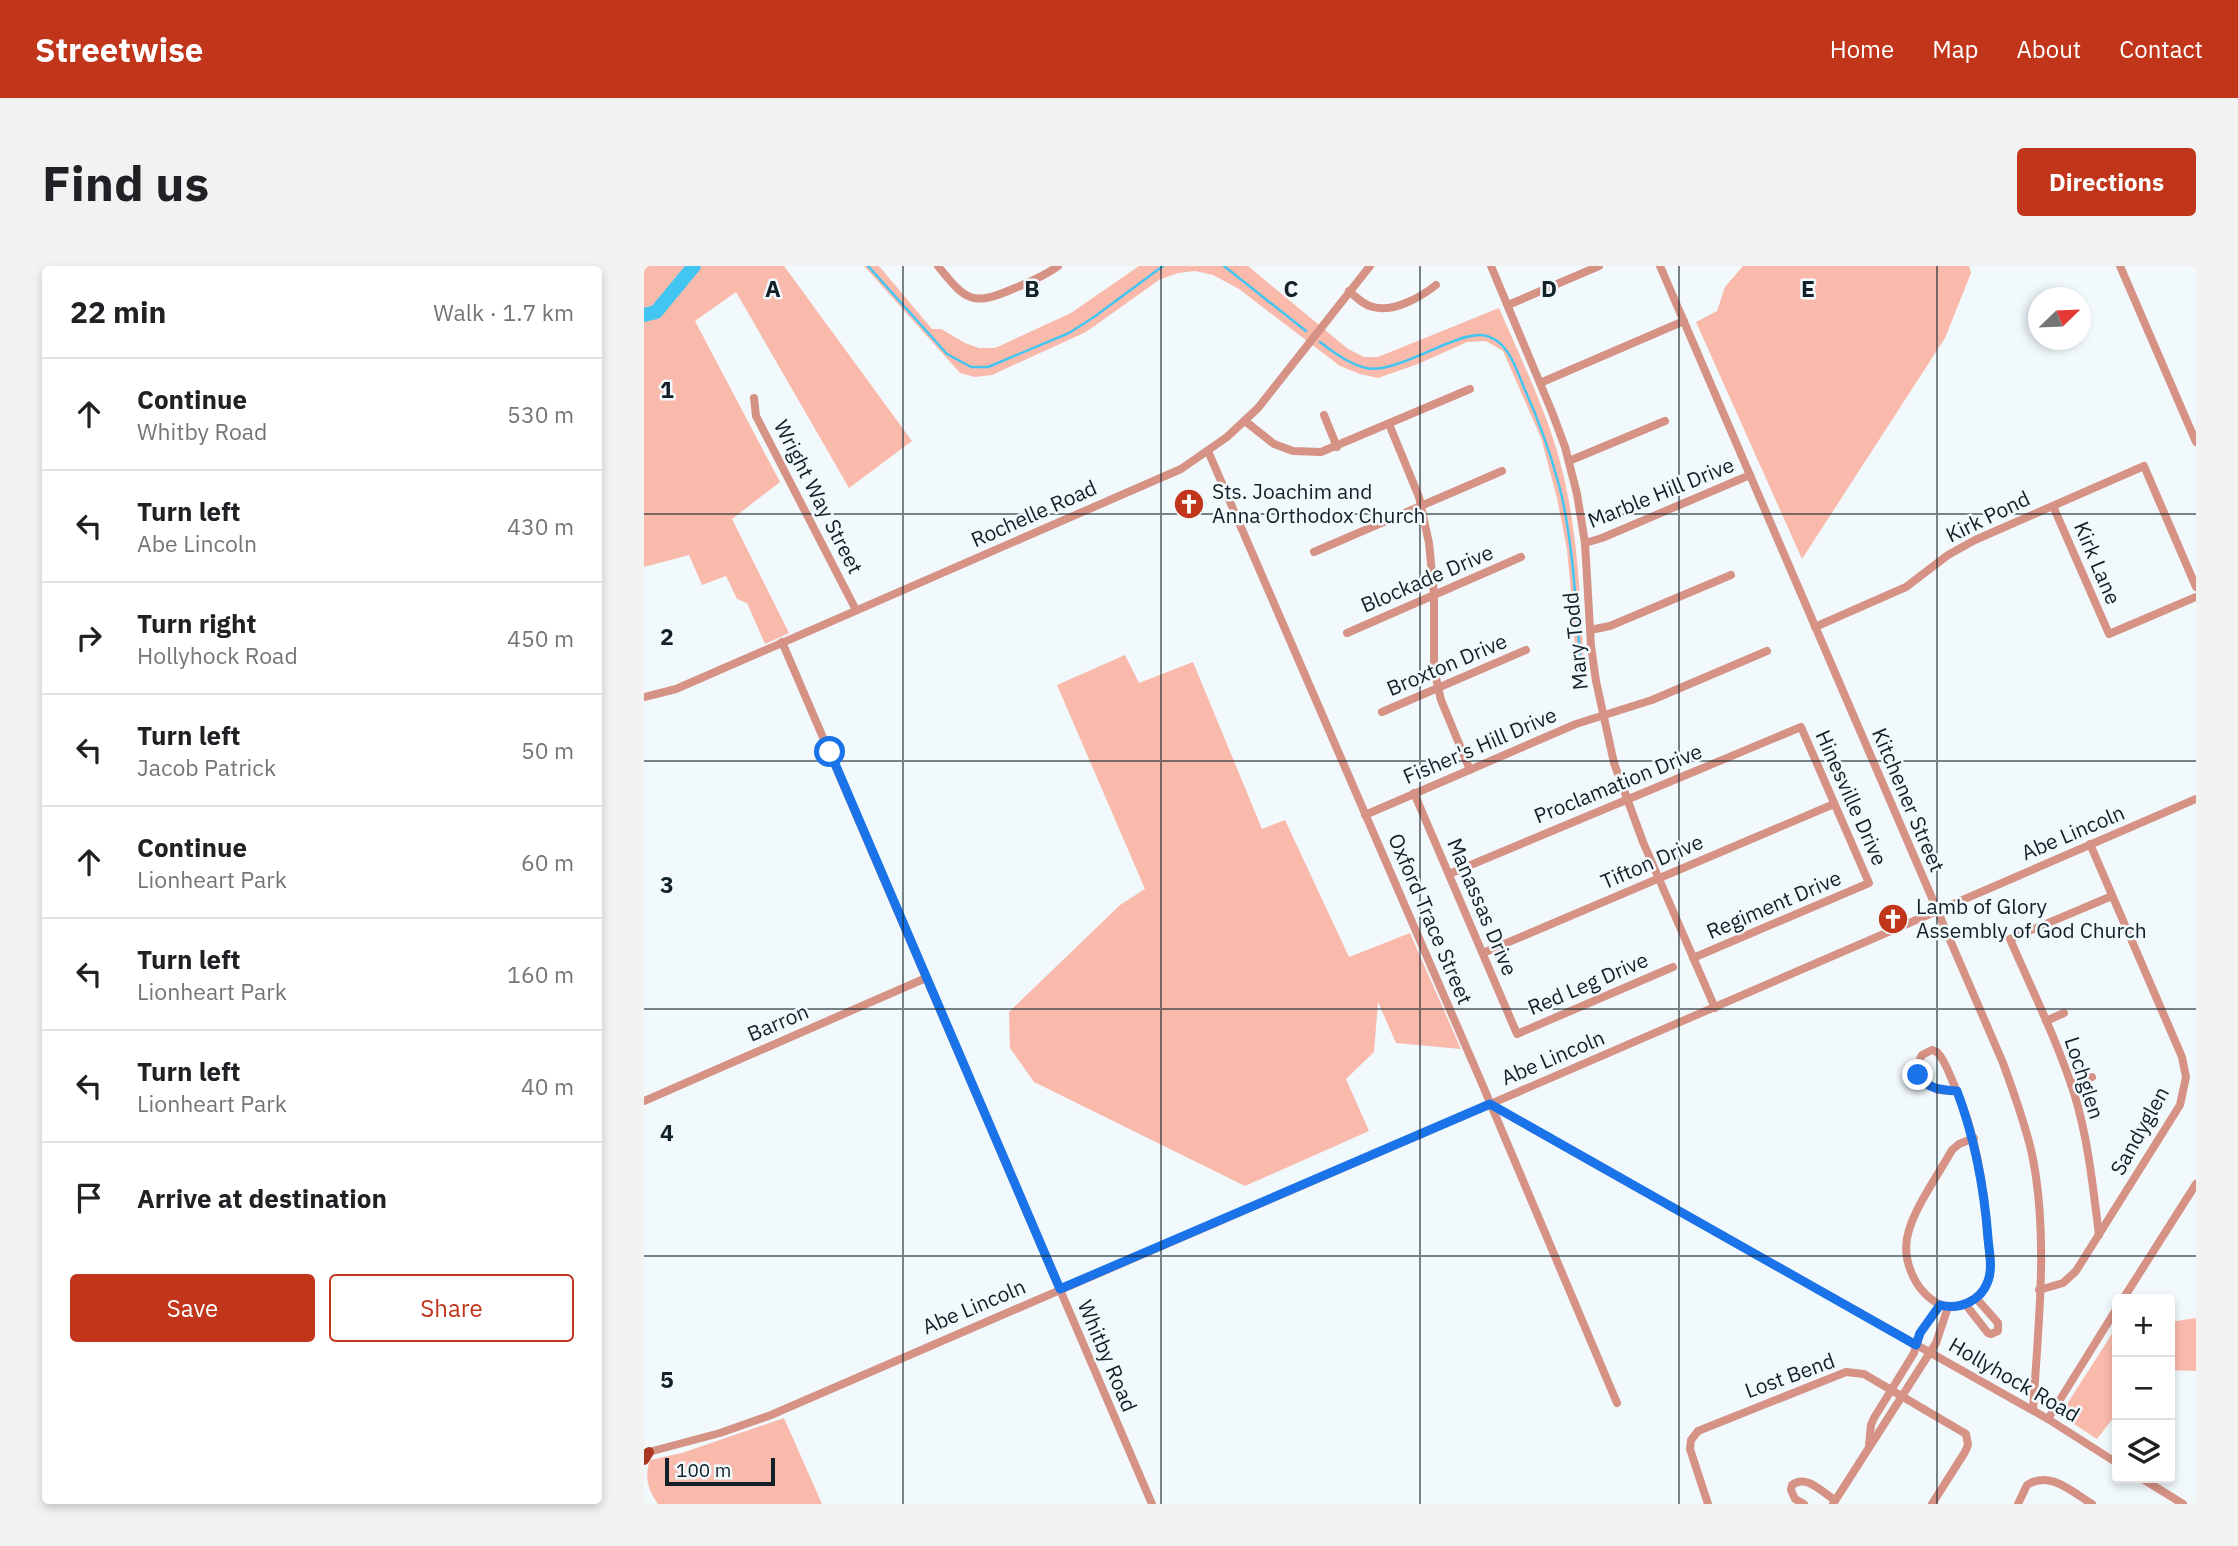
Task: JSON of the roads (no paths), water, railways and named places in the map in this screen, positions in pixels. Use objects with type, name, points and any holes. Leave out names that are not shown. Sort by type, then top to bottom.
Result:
[{"type":"street","points":[[938,266],[965,295],[984,300],[1041,277],[1058,266]]},
{"type":"street","name":"Rochelle Road","points":[[644,697],[676,689],[1181,469],[1208,451],[1258,408],[1370,266]]},
{"type":"street","name":"Mary Todd","points":[[1491,266],[1569,461],[1585,543],[1590,630],[1603,717],[1614,763],[1626,799],[1715,1008]]},
{"type":"street","points":[[1507,305],[1599,266]]},
{"type":"street","name":"Kitchener Street","points":[[1660,266],[2003,1063],[2020,1111],[2032,1155],[2039,1216],[2039,1290],[2033,1410]]},
{"type":"street","points":[[2120,266],[2196,442]]},
{"type":"street","points":[[1349,291],[1371,307],[1386,309],[1424,294],[1436,285]]},
{"type":"street","points":[[1540,383],[1684,321]]},
{"type":"street","points":[[1245,421],[1274,444],[1293,451],[1314,453],[1337,447],[1470,389]]},
{"type":"street","name":"Wright Way Street","points":[[754,398],[756,416],[856,610]]},
{"type":"street","points":[[1324,415],[1337,447]]},
{"type":"street","points":[[1569,461],[1665,421]]},
{"type":"street","points":[[1389,424],[1421,506],[1429,542],[1434,594],[1434,669],[1443,706],[1470,770]]},
{"type":"street","name":"Oxford Trace Street","points":[[1208,451],[1617,1403]]},
{"type":"street","name":"Kirk Pond","points":[[1815,627],[1894,594],[1958,549],[2144,466],[2196,587]]},
{"type":"street","points":[[1314,552],[1502,471]]},
{"type":"street","name":"Marble Hill Drive","points":[[1585,543],[1750,475]]},
{"type":"street","name":"Kirk Lane","points":[[2053,506],[2109,634],[2196,597]]},
{"type":"street","name":"Blockade Drive","points":[[1347,633],[1521,557]]},
{"type":"street","points":[[1590,630],[1610,626],[1731,575]]},
{"type":"street","name":"Whitby Road","points":[[782,642],[1152,1504]]},
{"type":"street","name":"Broxton Drive","points":[[1382,712],[1525,650]]},
{"type":"street","name":"Fisher's Hill Drive","points":[[1365,815],[1576,724],[1652,700],[1767,651]]},
{"type":"street","name":"Proclamation Drive","points":[[1449,874],[1801,727]]},
{"type":"street","name":"Hinesville Drive","points":[[1801,727],[1869,883]]},
{"type":"street","name":"Manassas Drive","points":[[1414,793],[1517,1034]]},
{"type":"street","name":"Abe Lincoln","points":[[645,1455],[771,1415],[2196,799]]},
{"type":"street","name":"Tifton Drive","points":[[1483,953],[1834,804]]},
{"type":"street","name":"Sandyglen","points":[[2039,1290],[2063,1283],[2072,1277],[2180,1105],[2186,1077],[2180,1050],[2090,845]]},
{"type":"street","name":"Regiment Drive","points":[[1693,958],[1869,883]]},
{"type":"street","name":"Lochglen","points":[[2099,1235],[2083,1129],[2071,1084],[2010,939],[2112,896]]},
{"type":"street","name":"Red Leg Drive","points":[[1517,1034],[1672,967]]},
{"type":"street","name":"Barron","points":[[644,1101],[926,978]]},
{"type":"street","points":[[2046,1021],[2064,1013]]},
{"type":"street","points":[[1957,1091],[1938,1090],[1922,1082],[1916,1068],[1922,1055],[1932,1050],[1937,1052],[1957,1091],[1974,1138],[1985,1198],[1989,1279],[1976,1298],[1966,1305],[1944,1306],[1928,1297],[1914,1278],[1906,1249],[1908,1232],[1952,1150],[1974,1138]]},
{"type":"street","points":[[2071,1084],[2092,1077]]},
{"type":"street","name":"Hollyhock Road","points":[[1490,1104],[2033,1410],[2112,1460]]},
{"type":"street","points":[[2126,1294],[2196,1184]]},
{"type":"street","points":[[1966,1305],[1988,1333],[1998,1331],[1998,1323],[1976,1298]]},
{"type":"street","points":[[1869,1445],[1871,1425],[1914,1353],[1920,1333],[1944,1306]]},
{"type":"street","points":[[1804,1504],[1795,1499],[1791,1490],[1792,1485],[1800,1480],[1806,1481],[1834,1502],[1940,1337],[1944,1306]]},
{"type":"street","points":[[1979,1321],[1990,1313]]},
{"type":"street","points":[[2048,1419],[2112,1316]]},
{"type":"street","points":[[1931,1319],[1943,1325]]},
{"type":"street","name":"Lost Bend","points":[[1707,1504],[1690,1453],[1694,1435],[1703,1427],[1846,1373],[1864,1374],[1963,1431],[1968,1439],[1965,1452],[1932,1504]]},
{"type":"street","points":[[2018,1504],[2027,1485],[2041,1479],[2059,1483],[2092,1504]]},
{"type":"street","points":[[2149,1483],[2183,1504]]},
{"type":"waterway","points":[[644,315],[656,312],[694,266]]},
{"type":"waterway","points":[[868,266],[947,354],[971,367],[988,367],[1069,333],[1163,266]]},
{"type":"waterway","points":[[1224,266],[1306,331]]},
{"type":"waterway","points":[[1320,342],[1353,364],[1374,369],[1395,365],[1473,335],[1491,337],[1505,348],[1535,413],[1559,485],[1571,551],[1581,664]]},
{"type":"place","name":"Sts. Joachim and Anna Orthodox Church","points":[[1189,504]]},
{"type":"place","name":"Lamb of Glory Assembly of God Church","points":[[1893,919]]}]
